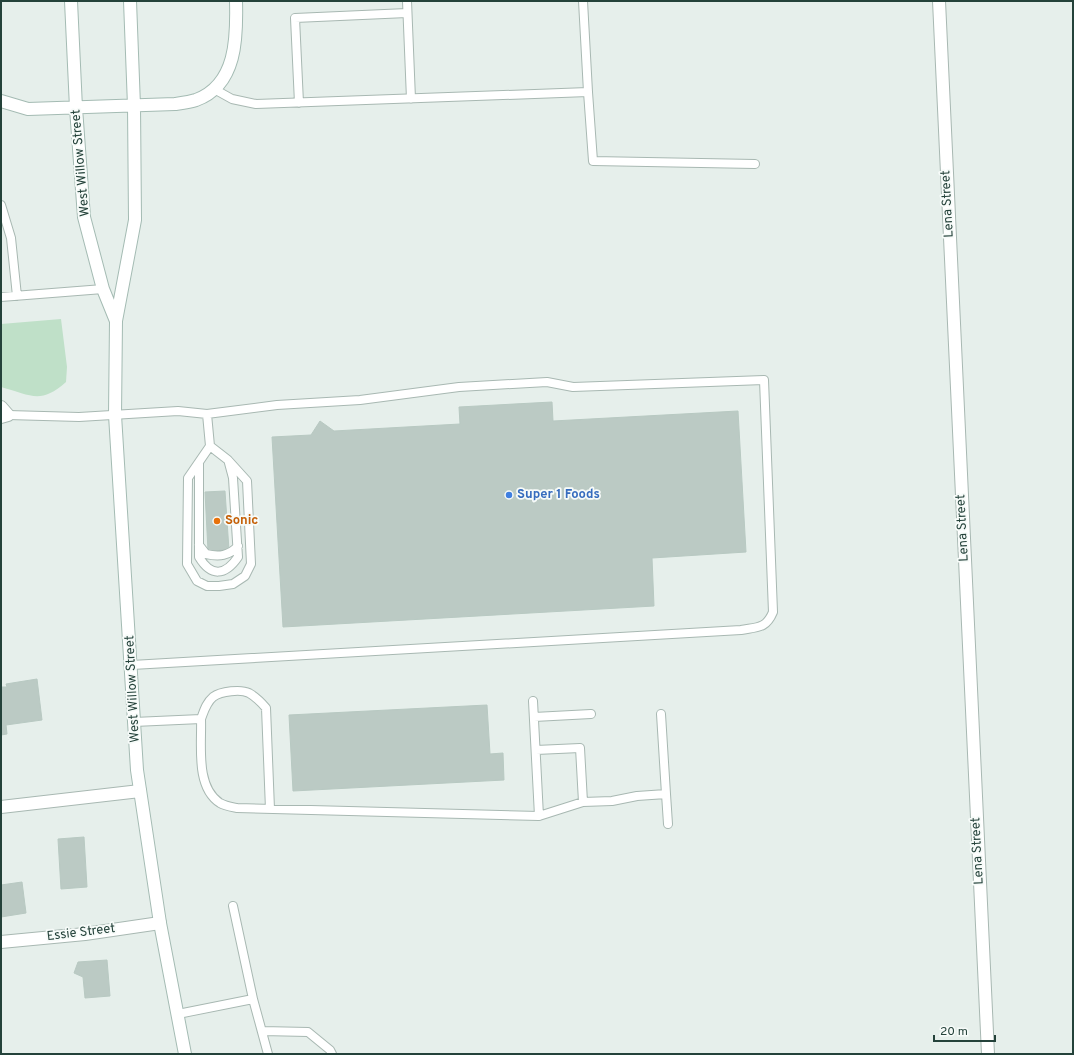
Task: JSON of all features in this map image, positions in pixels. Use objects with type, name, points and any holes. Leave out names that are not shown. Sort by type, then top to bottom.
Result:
[{"type":"street","name":"West Willow Street","points":[[71,1],[76,108],[84,217],[103,289],[116,321]]},
{"type":"street","name":"West Willow Street","points":[[130,1],[134,106],[135,220],[116,321],[115,415],[132,665],[134,722],[140,791],[160,923],[185,1054]]},
{"type":"street","points":[[1,101],[28,109],[175,104],[197,100],[214,90],[224,77],[234,56],[237,32],[236,1]]},
{"type":"street","name":"Lena Street","points":[[939,1],[988,1054]]},
{"type":"street","points":[[1,807],[140,791]]},
{"type":"street","name":"Essie Street","points":[[1,942],[85,934],[160,923]]},
{"type":"lane","points":[[407,1],[411,99]]},
{"type":"lane","points":[[583,1],[593,161],[756,164]]},
{"type":"lane","points":[[299,103],[295,18],[407,13]]},
{"type":"lane","points":[[214,90],[232,99],[256,104],[588,92]]},
{"type":"lane","points":[[1,205],[11,238],[17,296]]},
{"type":"lane","points":[[1,297],[103,289]]},
{"type":"lane","points":[[3,413],[44,417],[178,411],[207,414],[277,405],[360,400],[459,387],[547,382],[573,388],[764,380],[773,612],[769,622],[762,626],[741,630],[132,665]]},
{"type":"lane","points":[[207,414],[210,446],[188,478],[187,564],[197,581],[208,586],[219,586],[233,584],[245,576],[251,564],[247,481],[228,460],[210,446]]},
{"type":"lane","points":[[199,461],[199,557],[205,566],[213,572],[223,571],[232,566],[238,557],[233,478],[228,460]]},
{"type":"lane","points":[[199,544],[206,554],[213,556],[232,553],[238,546]]},
{"type":"lane","points":[[270,809],[266,708],[258,698],[248,692],[222,692],[213,697],[205,706],[201,719],[203,774],[208,792],[220,803],[238,808],[270,809],[539,816],[582,802],[666,794]]},
{"type":"lane","points":[[534,701],[539,816]]},
{"type":"lane","points":[[534,717],[591,714]]},
{"type":"lane","points":[[661,714],[668,824]]},
{"type":"lane","points":[[134,722],[201,719]]},
{"type":"lane","points":[[536,750],[580,748],[582,802]]},
{"type":"lane","points":[[233,906],[253,999],[268,1054]]},
{"type":"lane","points":[[178,1014],[253,999]]},
{"type":"lane","points":[[262,1032],[308,1032],[330,1050],[332,1054]]},
{"type":"green space","points":[[61,319],[67,367],[66,382],[49,394],[42,396],[28,395],[1,387],[1,324]]},
{"type":"building","name":"Super 1 Foods","points":[[552,402],[553,421],[738,411],[746,552],[652,558],[654,606],[283,627],[272,437],[311,435],[320,421],[334,431],[460,424],[459,407]]},
{"type":"building","name":"Sonic","points":[[225,491],[229,550],[208,551],[205,492]]},
{"type":"building","points":[[37,679],[42,720],[6,725],[7,734],[1,735],[1,687],[7,687],[6,684]]},
{"type":"building","points":[[487,705],[490,754],[503,753],[504,780],[293,791],[289,715]]},
{"type":"building","points":[[84,837],[87,887],[61,889],[58,839]]},
{"type":"building","points":[[22,882],[26,913],[1,917],[1,885]]},
{"type":"building","points":[[107,960],[110,996],[85,998],[83,977],[74,973],[78,962]]},
{"type":"place","name":"Super 1 Foods","points":[[509,495]]},
{"type":"place","name":"Sonic","points":[[217,521]]}]
